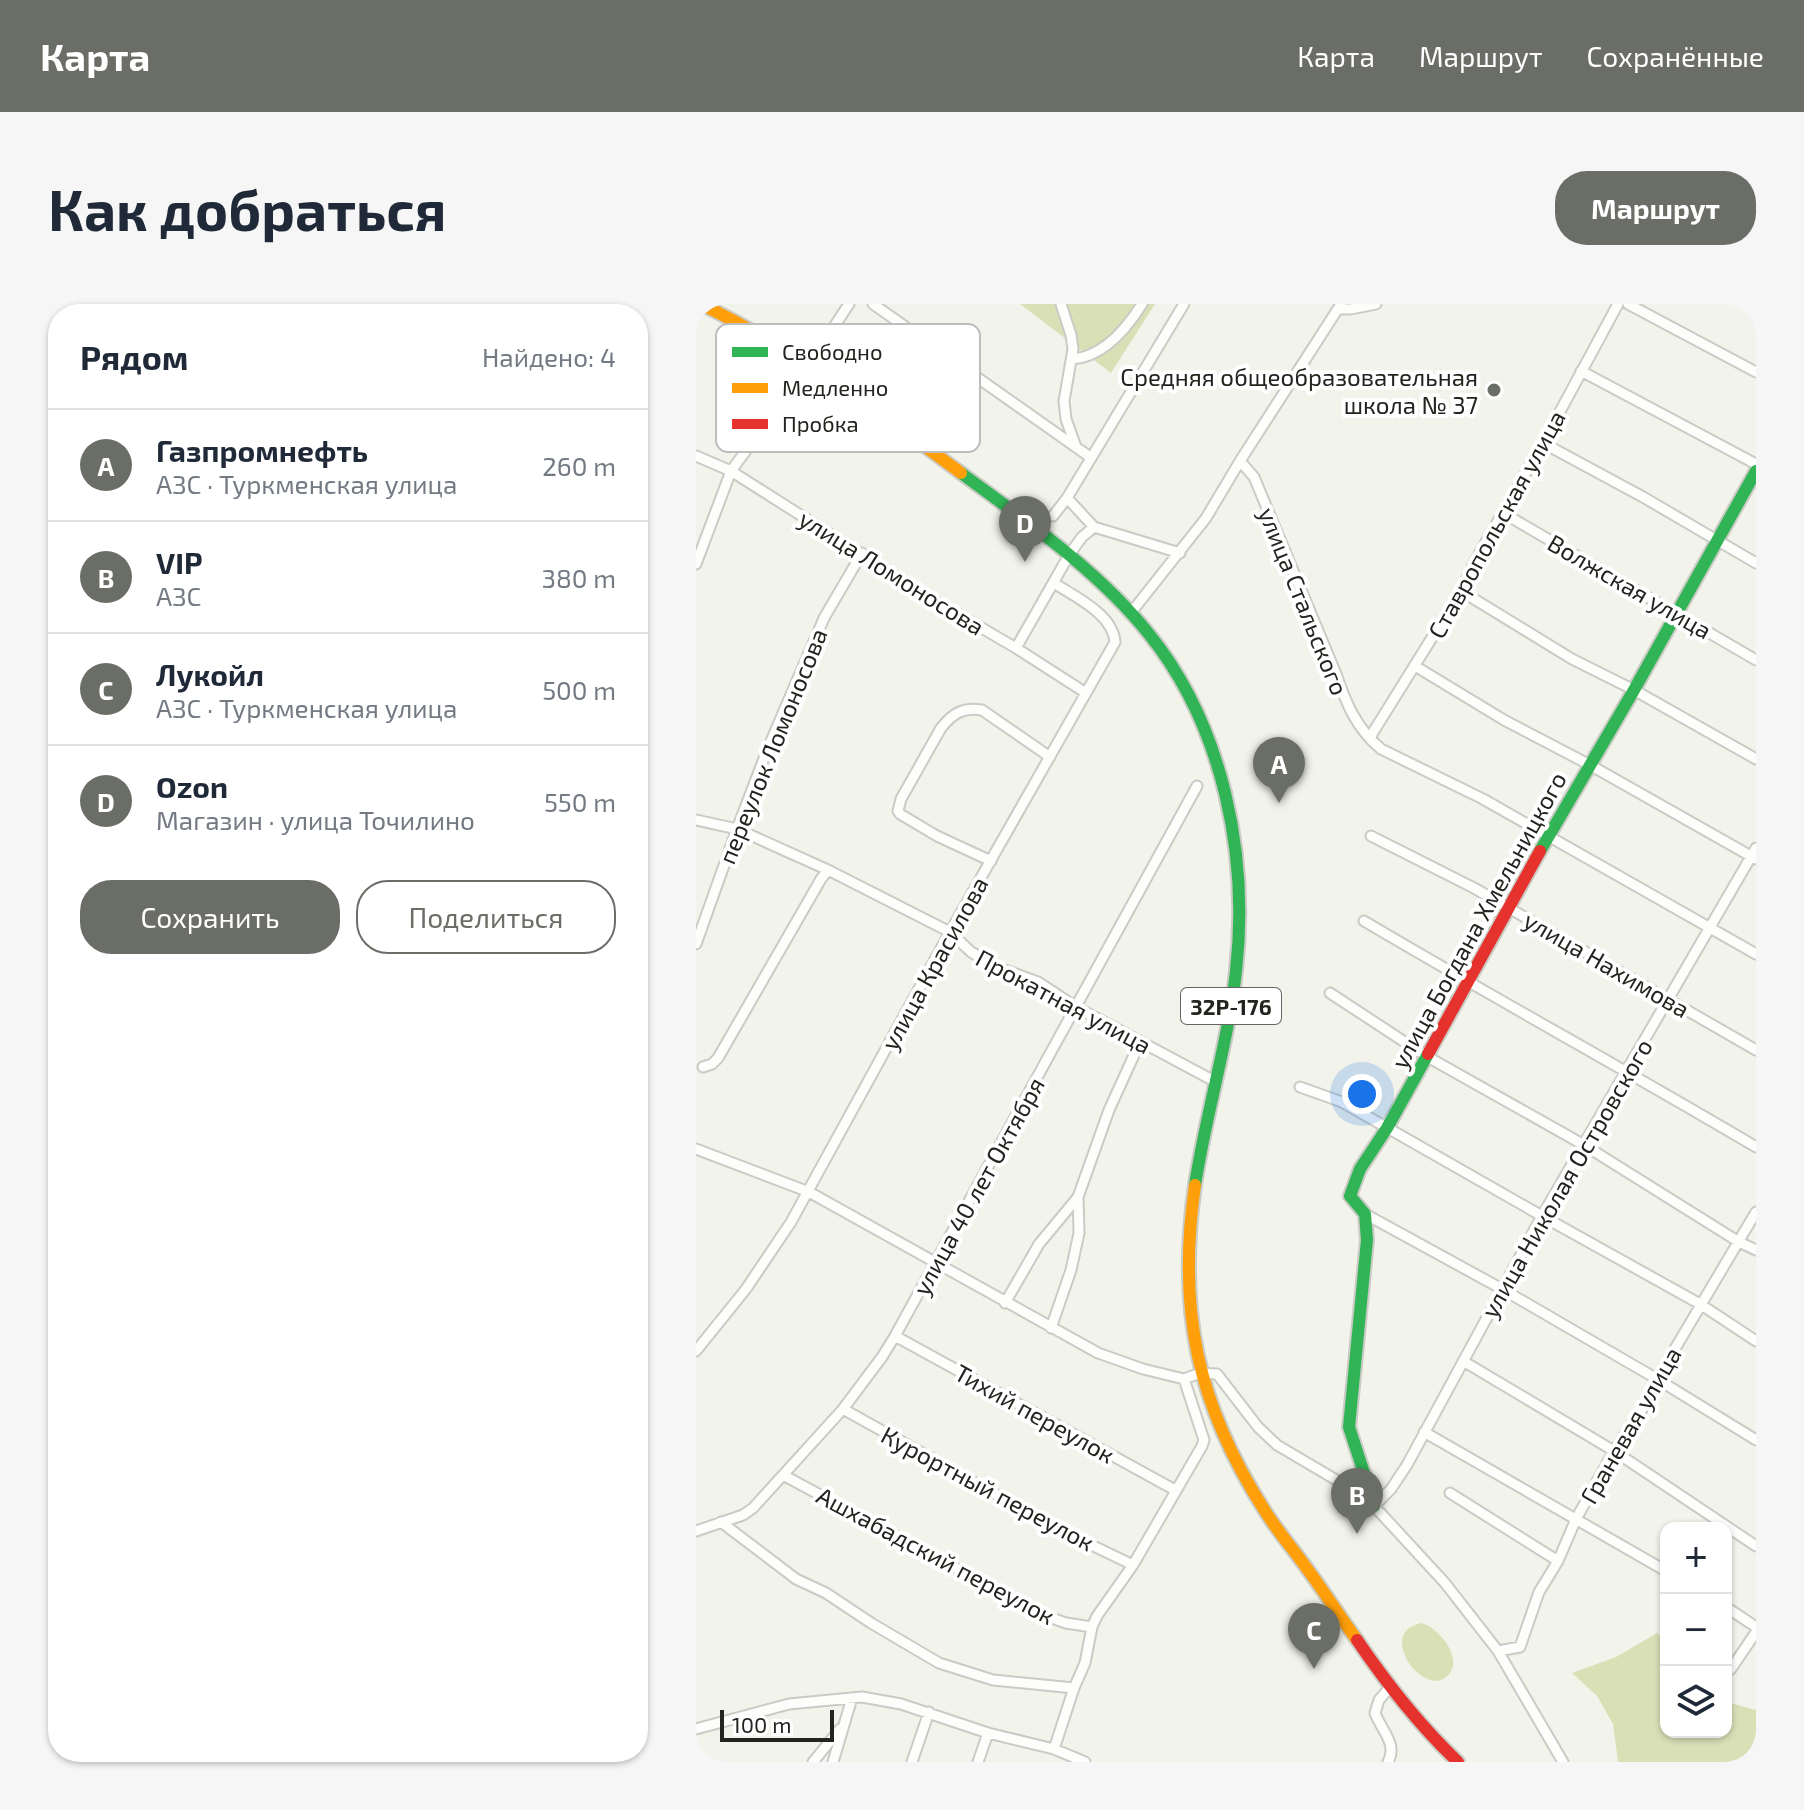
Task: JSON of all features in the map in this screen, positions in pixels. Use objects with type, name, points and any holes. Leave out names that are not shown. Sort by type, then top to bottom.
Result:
[{"type":"main road","name":"32Р-176","points":[[701,304],[741,324]]},
{"type":"main road","name":"32Р-176","points":[[933,452],[1069,555],[1105,587],[1163,653],[1193,701],[1229,808],[1237,875],[1238,946],[1231,1007],[1194,1198],[1189,1249],[1189,1303],[1200,1373],[1227,1441],[1268,1516],[1391,1686],[1432,1739],[1458,1762]]},
{"type":"main road","name":"улица Богдана Хмельницкого","points":[[1374,1506],[1372,1491],[1349,1427],[1367,1240],[1365,1214],[1350,1196],[1351,1188],[1756,471]]},
{"type":"street","points":[[836,324],[849,304]]},
{"type":"street","points":[[873,304],[901,324]]},
{"type":"street","points":[[1061,304],[1071,335],[1072,359],[1064,401],[1066,419],[1076,447]]},
{"type":"street","points":[[1072,359],[1082,359],[1096,352],[1129,325],[1142,304]]},
{"type":"street","points":[[1053,516],[1067,498],[1184,304]]},
{"type":"street","points":[[1130,614],[1206,518],[1339,306],[1351,309],[1376,304]]},
{"type":"street","name":"Ставропольская улица","points":[[1371,740],[1461,591],[1618,304]]},
{"type":"street","points":[[1628,304],[1756,372]]},
{"type":"street","points":[[1581,371],[1756,464]]},
{"type":"street","points":[[980,379],[1090,457]]},
{"type":"street","points":[[1543,443],[1756,563]]},
{"type":"street","points":[[696,564],[731,471],[745,452]]},
{"type":"street","name":"улица Ломоносова","points":[[696,456],[731,471],[1086,693]]},
{"type":"street","name":"улица Стальского","points":[[1240,461],[1254,477],[1345,702],[1357,725],[1371,740]]},
{"type":"street","points":[[1067,498],[1094,527],[1180,553]]},
{"type":"street","name":"Волжская улица","points":[[1503,513],[1756,660]]},
{"type":"street","points":[[1016,648],[1069,555],[1094,527]]},
{"type":"street","name":"переулок Ломоносова","points":[[696,944],[768,748],[824,618],[862,553]]},
{"type":"street","name":"улица Красилова","points":[[696,1351],[746,1289],[809,1192],[950,932],[1115,642],[1110,626],[1095,611],[1054,583]]},
{"type":"street","points":[[1461,591],[1572,659],[1756,759]]},
{"type":"street","points":[[1415,666],[1504,720],[1754,854]]},
{"type":"street","points":[[991,861],[937,836],[900,814],[898,807],[901,799],[941,728],[948,719],[969,708],[982,710],[1050,757]]},
{"type":"street","points":[[1371,740],[1381,749],[1483,799],[1756,954]]},
{"type":"street","name":"улица 40 лет Октября","points":[[696,1531],[743,1515],[753,1508],[843,1409],[882,1357],[937,1263],[1197,786]]},
{"type":"street","name":"Прокатная улица","points":[[696,820],[737,829],[828,870],[950,932],[971,952],[997,967],[1038,982],[1076,1007],[1216,1082]]},
{"type":"street","name":"улица Нахимова","points":[[1371,836],[1474,888],[1756,1050]]},
{"type":"street","name":"улица Николая Островского","points":[[1374,1506],[1391,1489],[1407,1465],[1542,1216],[1754,854]]},
{"type":"street","points":[[703,1067],[718,1058],[828,870]]},
{"type":"street","points":[[1364,921],[1756,1147]]},
{"type":"street","points":[[1330,993],[1426,1056],[1584,1145],[1756,1250]]},
{"type":"street","points":[[1005,1303],[1039,1244],[1078,1197],[1109,1110],[1140,1042]]},
{"type":"street","points":[[1300,1087],[1342,1102],[1700,1304],[1756,1341]]},
{"type":"street","points":[[696,1149],[809,1192],[1098,1353],[1184,1379],[1200,1373],[1217,1374],[1258,1427],[1277,1445],[1374,1506],[1445,1583],[1498,1651],[1563,1762]]},
{"type":"street","points":[[1051,1328],[1071,1270],[1079,1233],[1078,1197]]},
{"type":"street","name":"Граневая улица","points":[[1498,1651],[1520,1647],[1539,1592],[1558,1561],[1576,1519],[1614,1451],[1655,1390],[1657,1379],[1756,1212]]},
{"type":"street","points":[[1365,1214],[1502,1289],[1756,1440]]},
{"type":"street","name":"Тихий переулок","points":[[895,1336],[1175,1490]]},
{"type":"street","points":[[1463,1361],[1614,1451],[1756,1546]]},
{"type":"street","points":[[1054,1749],[1085,1663],[1097,1616],[1133,1565],[1204,1440],[1184,1379]]},
{"type":"street","name":"Курортный переулок","points":[[843,1409],[1058,1529],[1133,1565]]},
{"type":"street","points":[[1424,1432],[1660,1568]]},
{"type":"street","name":"Ашхабадский переулок","points":[[783,1475],[1043,1615],[1092,1627]]},
{"type":"street","points":[[1450,1493],[1558,1561]]},
{"type":"street","points":[[721,1522],[796,1579],[826,1593],[939,1663],[993,1680],[1074,1688]]},
{"type":"street","points":[[1732,1611],[1756,1629],[1732,1667]]},
{"type":"street","points":[[1388,1762],[1392,1747],[1375,1713],[1379,1700],[1391,1686]]},
{"type":"street","points":[[833,1762],[852,1698]]},
{"type":"street","points":[[696,1729],[789,1704],[875,1698],[929,1712],[988,1733],[1054,1749],[1085,1762]]},
{"type":"street","points":[[912,1762],[929,1712]]},
{"type":"street","points":[[813,1762],[845,1723]]},
{"type":"street","points":[[978,1762],[988,1733]]},
{"type":"green space","points":[[1020,304],[1155,304],[1111,373]]},
{"type":"green space","points":[[1421,1623],[1436,1631],[1449,1647],[1453,1665],[1443,1679],[1434,1681],[1424,1677],[1407,1660],[1403,1638],[1408,1629]]},
{"type":"green space","points":[[1657,1633],[1660,1636],[1660,1738],[1732,1738],[1732,1704],[1756,1710],[1756,1762],[1618,1762],[1613,1724],[1597,1696],[1572,1673],[1616,1657]]},
{"type":"traffic: fast","points":[[1540,851],[1756,471]]},
{"type":"traffic: fast","points":[[961,473],[1061,548],[1129,611],[1175,670],[1196,709],[1212,750],[1234,838],[1239,927],[1232,998],[1195,1185]]},
{"type":"traffic: fast","points":[[1374,1506],[1372,1491],[1349,1427],[1367,1240],[1365,1214],[1350,1196],[1360,1169],[1428,1054]]},
{"type":"traffic: slow","points":[[701,304],[740,324]]},
{"type":"traffic: slow","points":[[932,452],[961,473]]},
{"type":"traffic: slow","points":[[1195,1185],[1190,1230],[1191,1315],[1208,1394],[1223,1433],[1265,1511],[1357,1640]]},
{"type":"traffic: jam","points":[[1428,1054],[1540,851]]},
{"type":"traffic: jam","points":[[1357,1640],[1404,1704],[1458,1762]]},
{"type":"place","name":"Средняя общеобразовательная школа № 37","points":[[1494,390]]},
{"type":"place","name":"Ozon","points":[[1025,562]]},
{"type":"place","name":"Газпромнефть","points":[[1279,803]]},
{"type":"place","name":"VIP","points":[[1357,1534]]},
{"type":"place","name":"Лукойл","points":[[1314,1669]]}]
